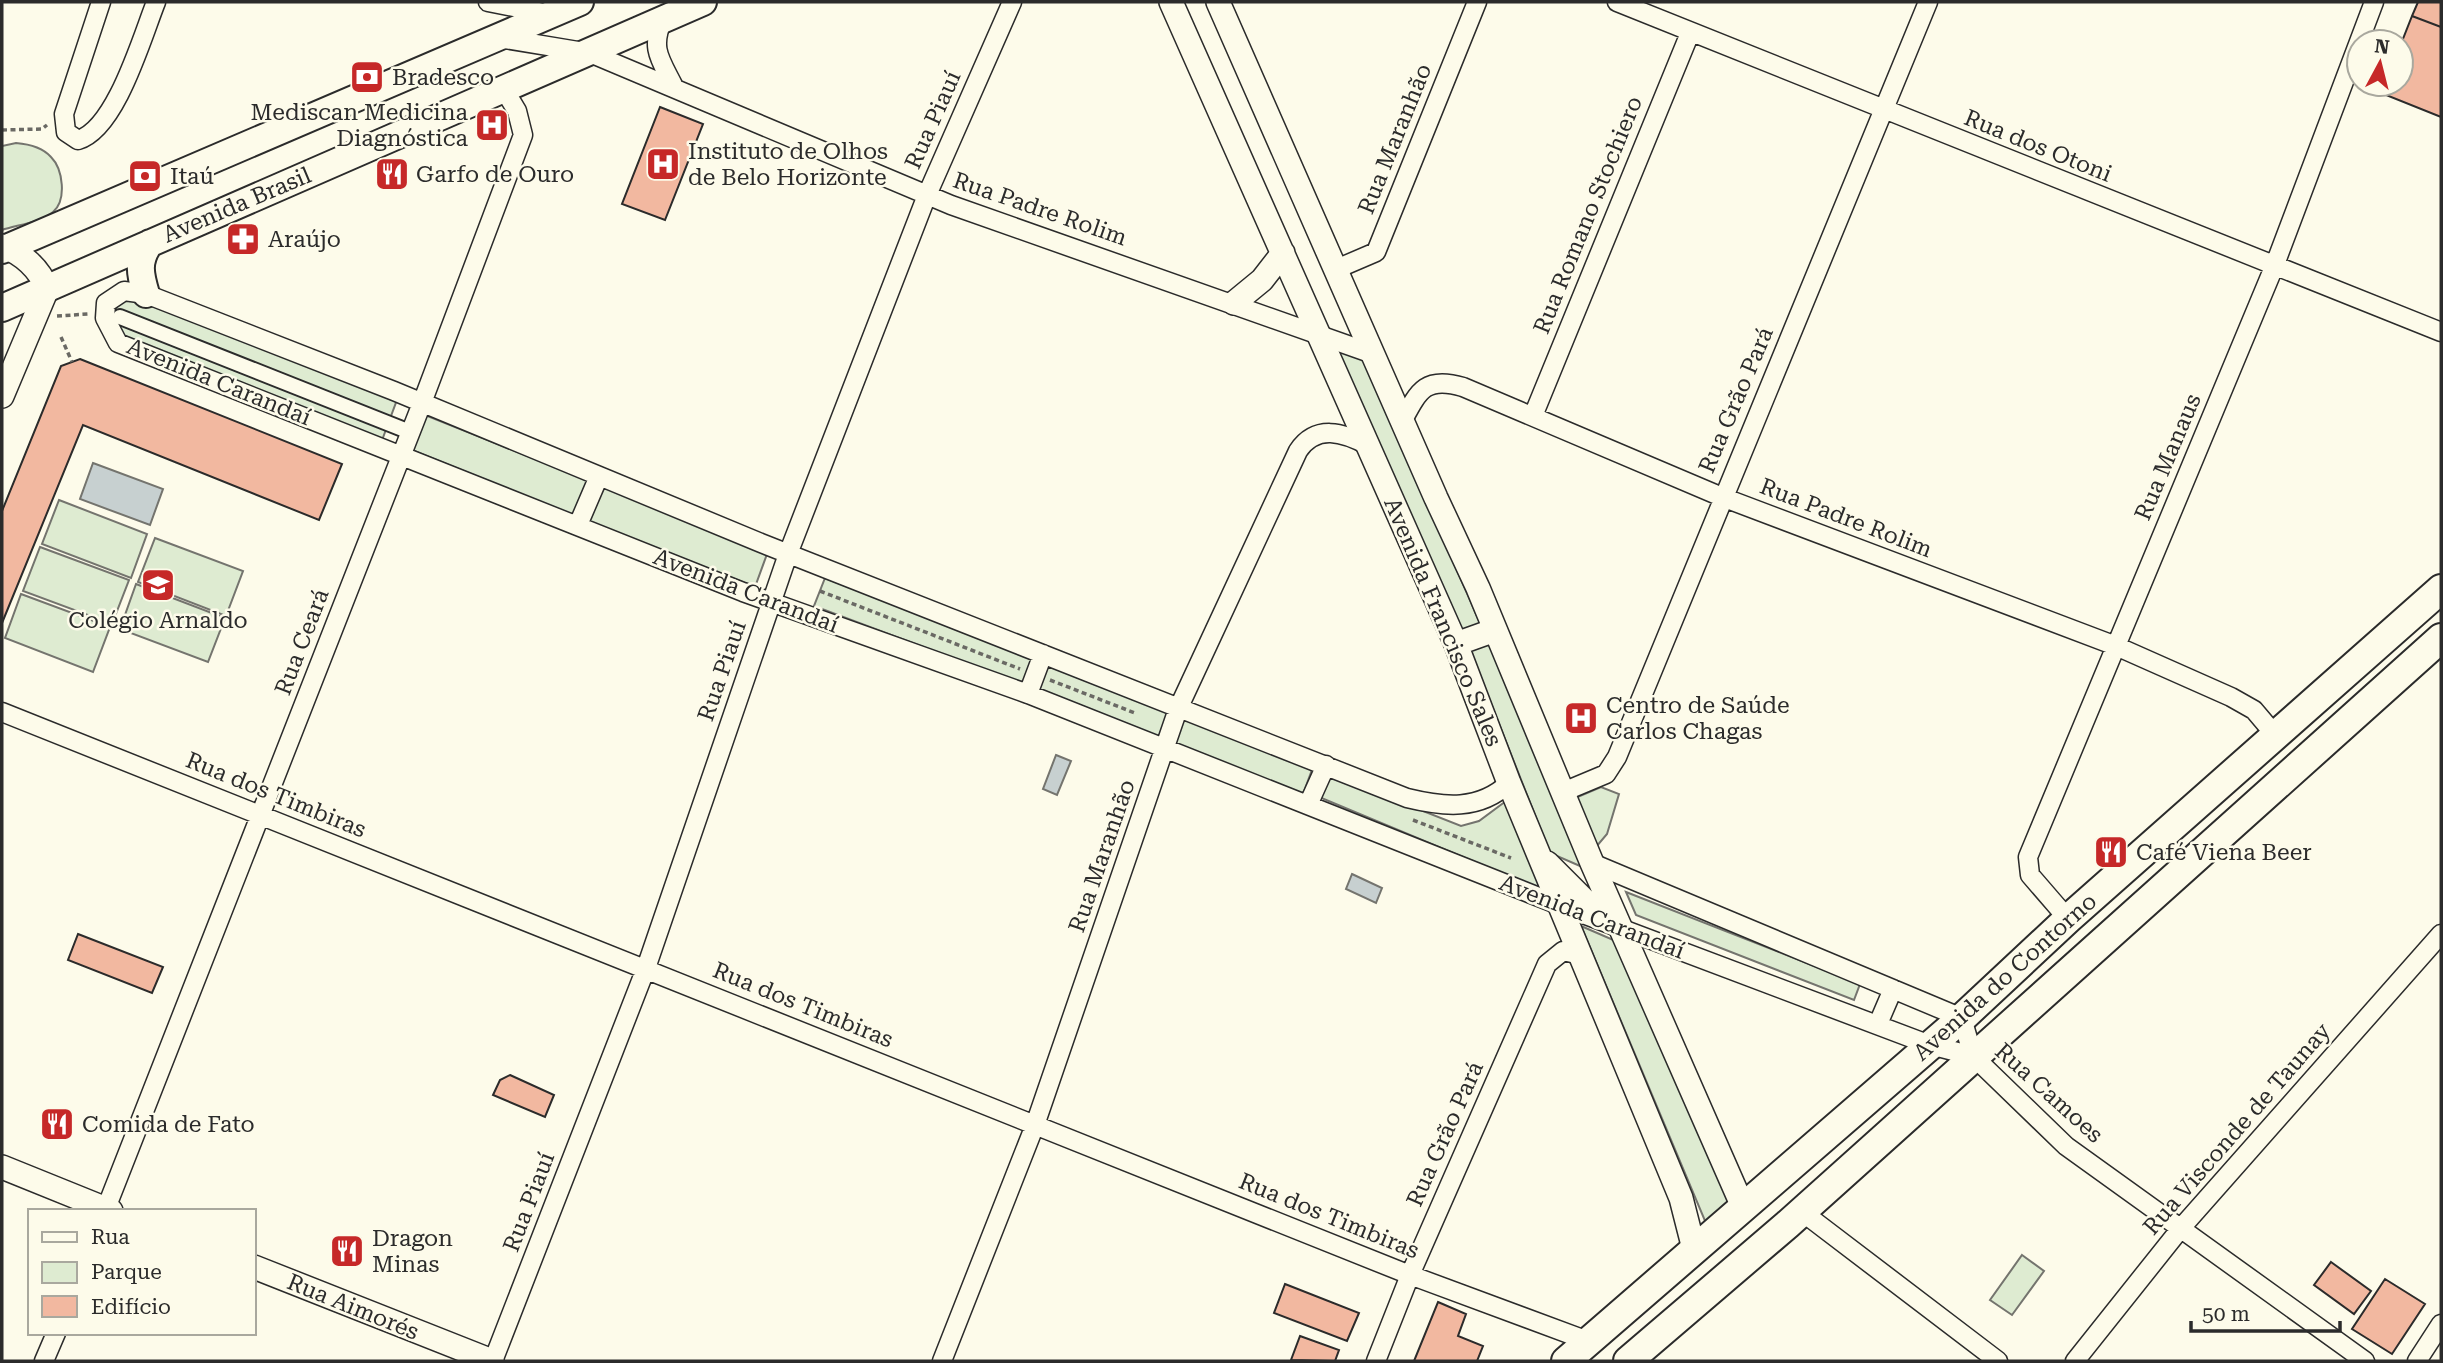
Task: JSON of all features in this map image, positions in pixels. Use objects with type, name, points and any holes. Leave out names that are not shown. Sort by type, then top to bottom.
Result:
[{"type":"main road","points":[[4,248],[580,2]]},
{"type":"main road","name":"Avenida Brasil","points":[[2,308],[505,91],[703,2]]},
{"type":"main road","points":[[146,294],[140,274],[140,256],[150,243]]},
{"type":"main road","name":"Avenida do Contorno","points":[[1566,1361],[1962,1018],[2068,919],[2441,589]]},
{"type":"main road","name":"Avenida do Contorno","points":[[1644,1352],[2441,638]]},
{"type":"main road","points":[[1644,1352],[1688,1295],[1740,1247],[1748,1223],[1743,1207]]},
{"type":"street","points":[[102,2],[64,114],[66,132],[78,140],[97,130],[113,106],[156,2]]},
{"type":"street","name":"Rua Piauí","points":[[493,1361],[646,968],[788,554],[927,195],[1012,2]]},
{"type":"street","name":"Avenida Francisco Sales","points":[[1171,2],[1456,644],[1509,783],[1681,1198],[1694,1249]]},
{"type":"street","name":"Avenida Francisco Sales","points":[[1218,2],[1334,270],[1495,629],[1592,863],[1743,1207]]},
{"type":"street","name":"Rua Maranhão","points":[[1334,270],[1376,252],[1477,2]]},
{"type":"street","name":"Rua dos Otoni","points":[[1617,2],[2441,332]]},
{"type":"street","name":"Rua Grão Pará","points":[[1563,792],[1606,774],[1617,757],[1928,2]]},
{"type":"street","name":"Rua Manaus","points":[[2068,919],[2030,874],[2028,857],[2274,267],[2374,2]]},
{"type":"street","points":[[487,42],[498,22],[492,3],[550,14]]},
{"type":"street","points":[[663,19],[656,35],[657,53],[673,85]]},
{"type":"street","name":"Rua Romano Stochiero","points":[[1533,416],[1690,33]]},
{"type":"street","name":"Rua Padre Rolim","points":[[487,42],[538,42],[590,53],[673,85],[927,195],[1373,354]]},
{"type":"street","name":"Rua Ceará","points":[[107,1209],[422,403],[523,135],[517,111],[505,91]]},
{"type":"street","points":[[2,396],[47,289],[41,274],[4,248]]},
{"type":"street","points":[[1234,303],[1262,281],[1283,253]]},
{"type":"street","name":"Avenida Carandaí","points":[[1509,783],[1496,795],[1478,803],[1431,804],[1407,798],[788,554],[422,403],[146,294],[124,291],[106,303],[113,318],[118,342],[772,602],[1028,694],[1559,905],[1930,1045],[1973,1056]]},
{"type":"street","points":[[113,318],[410,432]]},
{"type":"street","name":"Rua Padre Rolim","points":[[1403,420],[1424,388],[1435,382],[1463,387],[1722,497],[2116,646],[2231,697],[2254,710],[2276,736]]},
{"type":"street","name":"Rua Maranhão","points":[[942,1361],[1035,1125],[1178,709],[1305,440],[1317,433],[1332,433],[1350,436],[1368,446]]},
{"type":"street","points":[[578,525],[599,476]]},
{"type":"street","points":[[1456,644],[1495,629]]},
{"type":"street","points":[[1028,694],[1043,654]]},
{"type":"street","name":"Rua dos Timbiras","points":[[2,712],[1410,1275],[1588,1341]]},
{"type":"street","points":[[1308,805],[1326,765]]},
{"type":"street","points":[[1537,850],[1567,885],[1623,929]]},
{"type":"street","name":"Avenida Carandaí","points":[[1592,863],[1962,1018]]},
{"type":"street","name":"Rua Visconde de Taunay","points":[[2075,1361],[2181,1228],[2441,934]]},
{"type":"street","name":"Rua Grão Pará","points":[[1376,1361],[1410,1275],[1547,964],[1563,951],[1581,955]]},
{"type":"street","points":[[1878,1024],[1894,989]]},
{"type":"street","points":[[1962,1018],[1973,1056]]},
{"type":"street","name":"Rua Camoes","points":[[1973,1056],[2066,1146],[2365,1361]]},
{"type":"street","points":[[2,1167],[105,1209]]},
{"type":"street","points":[[1801,1212],[1998,1361]]},
{"type":"street","name":"Rua Aimorés","points":[[256,1268],[493,1361]]},
{"type":"street","points":[[2417,1361],[2441,1324]]},
{"type":"street","points":[[44,1361],[55,1335]]},
{"type":"path","points":[[2,130],[42,129],[64,114]]},
{"type":"path","points":[[31,324],[71,314],[113,318]]},
{"type":"path","points":[[61,337],[72,362]]},
{"type":"green space","points":[[16,143],[35,147],[51,157],[61,177],[62,192],[53,212],[36,221],[2,230],[2,146]]},
{"type":"green space","points":[[127,298],[145,300],[398,397],[381,443],[121,338],[113,317],[117,306]]},
{"type":"green space","points":[[1334,348],[1366,361],[1559,805],[1601,787],[1619,794],[1607,834],[1580,866],[1550,853],[1471,653]]},
{"type":"green space","points":[[425,415],[590,481],[577,517],[412,450]]},
{"type":"green space","points":[[602,485],[767,554],[755,587],[587,521]]},
{"type":"green space","points":[[59,500],[147,534],[131,578],[42,544]]},
{"type":"green space","points":[[155,538],[243,571],[226,616],[138,582]]},
{"type":"green space","points":[[40,547],[129,580],[112,624],[23,591]]},
{"type":"green space","points":[[825,578],[1034,657],[1022,684],[814,606]]},
{"type":"green space","points":[[136,584],[225,618],[208,662],[120,629]]},
{"type":"green space","points":[[21,594],[110,627],[93,672],[5,638]]},
{"type":"green space","points":[[1046,663],[1170,713],[1162,739],[1035,690]]},
{"type":"green space","points":[[1182,717],[1313,767],[1303,794],[1172,745]]},
{"type":"green space","points":[[1329,774],[1461,826],[1479,821],[1506,801],[1542,890],[1319,797]]},
{"type":"green space","points":[[1626,892],[1860,984],[1854,1000],[1636,915]]},
{"type":"green space","points":[[1581,926],[1618,942],[1730,1205],[1708,1228]]},
{"type":"green space","points":[[2022,1255],[2044,1271],[2012,1315],[1990,1300]]},
{"type":"shaded area","points":[[93,463],[163,489],[150,525],[80,499]]},
{"type":"shaded area","points":[[1056,755],[1071,761],[1057,795],[1043,789]]},
{"type":"shaded area","points":[[1352,874],[1382,888],[1376,903],[1346,889]]},
{"type":"building","points":[[2418,2],[2441,2],[2441,27],[2412,16]]},
{"type":"building","points":[[2412,16],[2441,27],[2441,117],[2394,98],[2415,98],[2415,28],[2407,28]]},
{"type":"building","name":"Instituto de Olhos de Belo Horizonte","points":[[660,107],[703,124],[665,220],[622,204]]},
{"type":"building","points":[[80,359],[342,464],[319,520],[83,425],[2,623],[2,511],[61,366]]},
{"type":"building","points":[[78,934],[163,967],[152,993],[68,960]]},
{"type":"building","points":[[510,1075],[554,1095],[545,1117],[493,1095],[500,1080]]},
{"type":"building","points":[[2331,1262],[2371,1291],[2354,1314],[2314,1285]]},
{"type":"building","points":[[2385,1279],[2425,1304],[2392,1354],[2352,1329]]},
{"type":"building","points":[[1285,1284],[1359,1313],[1347,1341],[1274,1313]]},
{"type":"building","points":[[1438,1302],[1466,1314],[1458,1336],[1483,1346],[1477,1361],[1414,1361]]},
{"type":"building","points":[[1300,1336],[1339,1350],[1335,1361],[1291,1360]]},
{"type":"place","name":"Bradesco","points":[[367,77]]},
{"type":"place","name":"Mediscan Medicina Diagnóstica","points":[[492,125]]},
{"type":"place","name":"Instituto de Olhos de Belo Horizonte","points":[[663,164]]},
{"type":"place","name":"Garfo de Ouro","points":[[392,174]]},
{"type":"place","name":"Itaú","points":[[145,176]]},
{"type":"place","name":"Araújo","points":[[243,239]]},
{"type":"place","name":"Colégio Arnaldo","points":[[158,585]]},
{"type":"place","name":"Centro de Saúde Carlos Chagas","points":[[1581,718]]},
{"type":"place","name":"Café Viena Beer","points":[[2111,852]]},
{"type":"place","name":"Comida de Fato","points":[[57,1124]]},
{"type":"place","name":"Dragon Minas","points":[[347,1251]]}]
